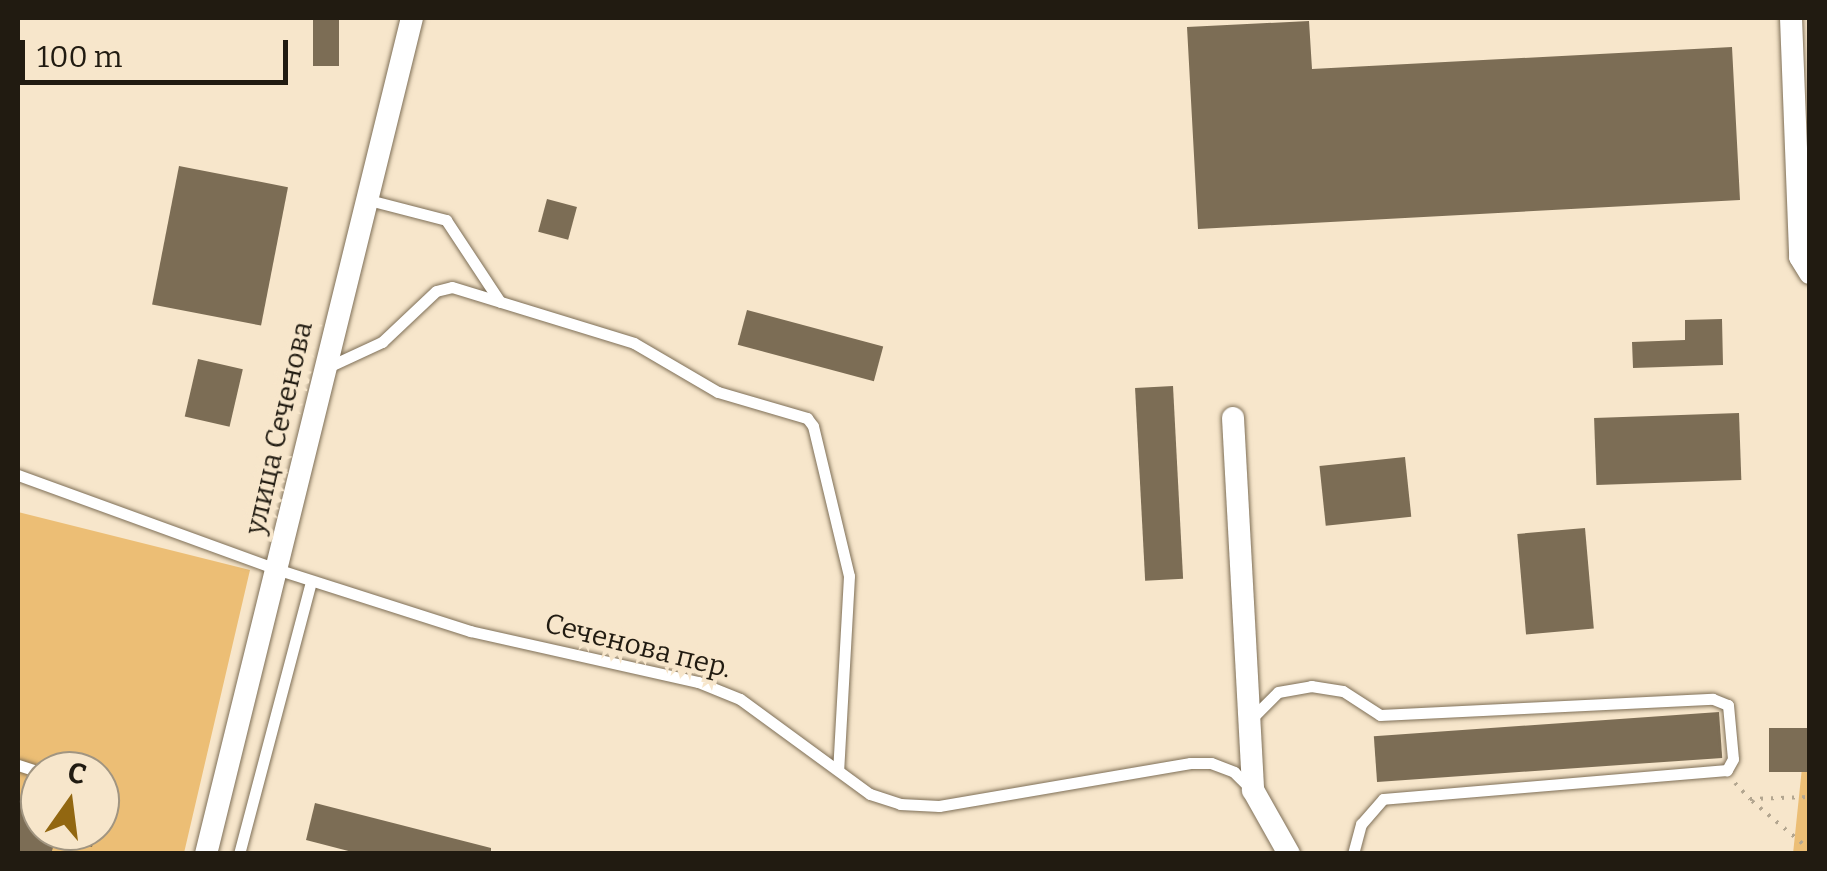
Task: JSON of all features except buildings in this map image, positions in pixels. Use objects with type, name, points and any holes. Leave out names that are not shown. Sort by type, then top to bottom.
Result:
[{"type":"street","name":"улица Сеченова","points":[[206,854],[412,18]]},
{"type":"street","points":[[1790,18],[1804,209],[1800,257],[1810,273]]},
{"type":"street","points":[[1234,418],[1253,790],[1289,854]]},
{"type":"lane","points":[[365,200],[446,220],[500,302]]},
{"type":"lane","points":[[324,368],[382,342],[436,291],[452,288],[634,343],[718,392],[806,418],[813,426],[849,576],[838,770]]},
{"type":"lane","name":"Сеченова пер.","points":[[18,475],[276,569],[470,631],[698,682],[740,699],[870,794],[900,804],[938,806],[1211,763],[1234,772],[1253,790]]},
{"type":"lane","points":[[239,854],[311,580]]},
{"type":"lane","points":[[1248,722],[1278,692],[1311,686],[1343,692],[1380,714],[1713,699],[1728,705],[1733,760],[1727,770],[1383,798],[1361,824],[1352,854]]},
{"type":"path","points":[[1727,770],[1750,799],[1810,850]]},
{"type":"path","points":[[1750,799],[1810,797]]},
{"type":"shaded area","points":[[18,512],[250,570],[184,853],[18,853]]},
{"type":"shaded area","points":[[1809,757],[1809,853],[1793,854],[1803,758]]}]
